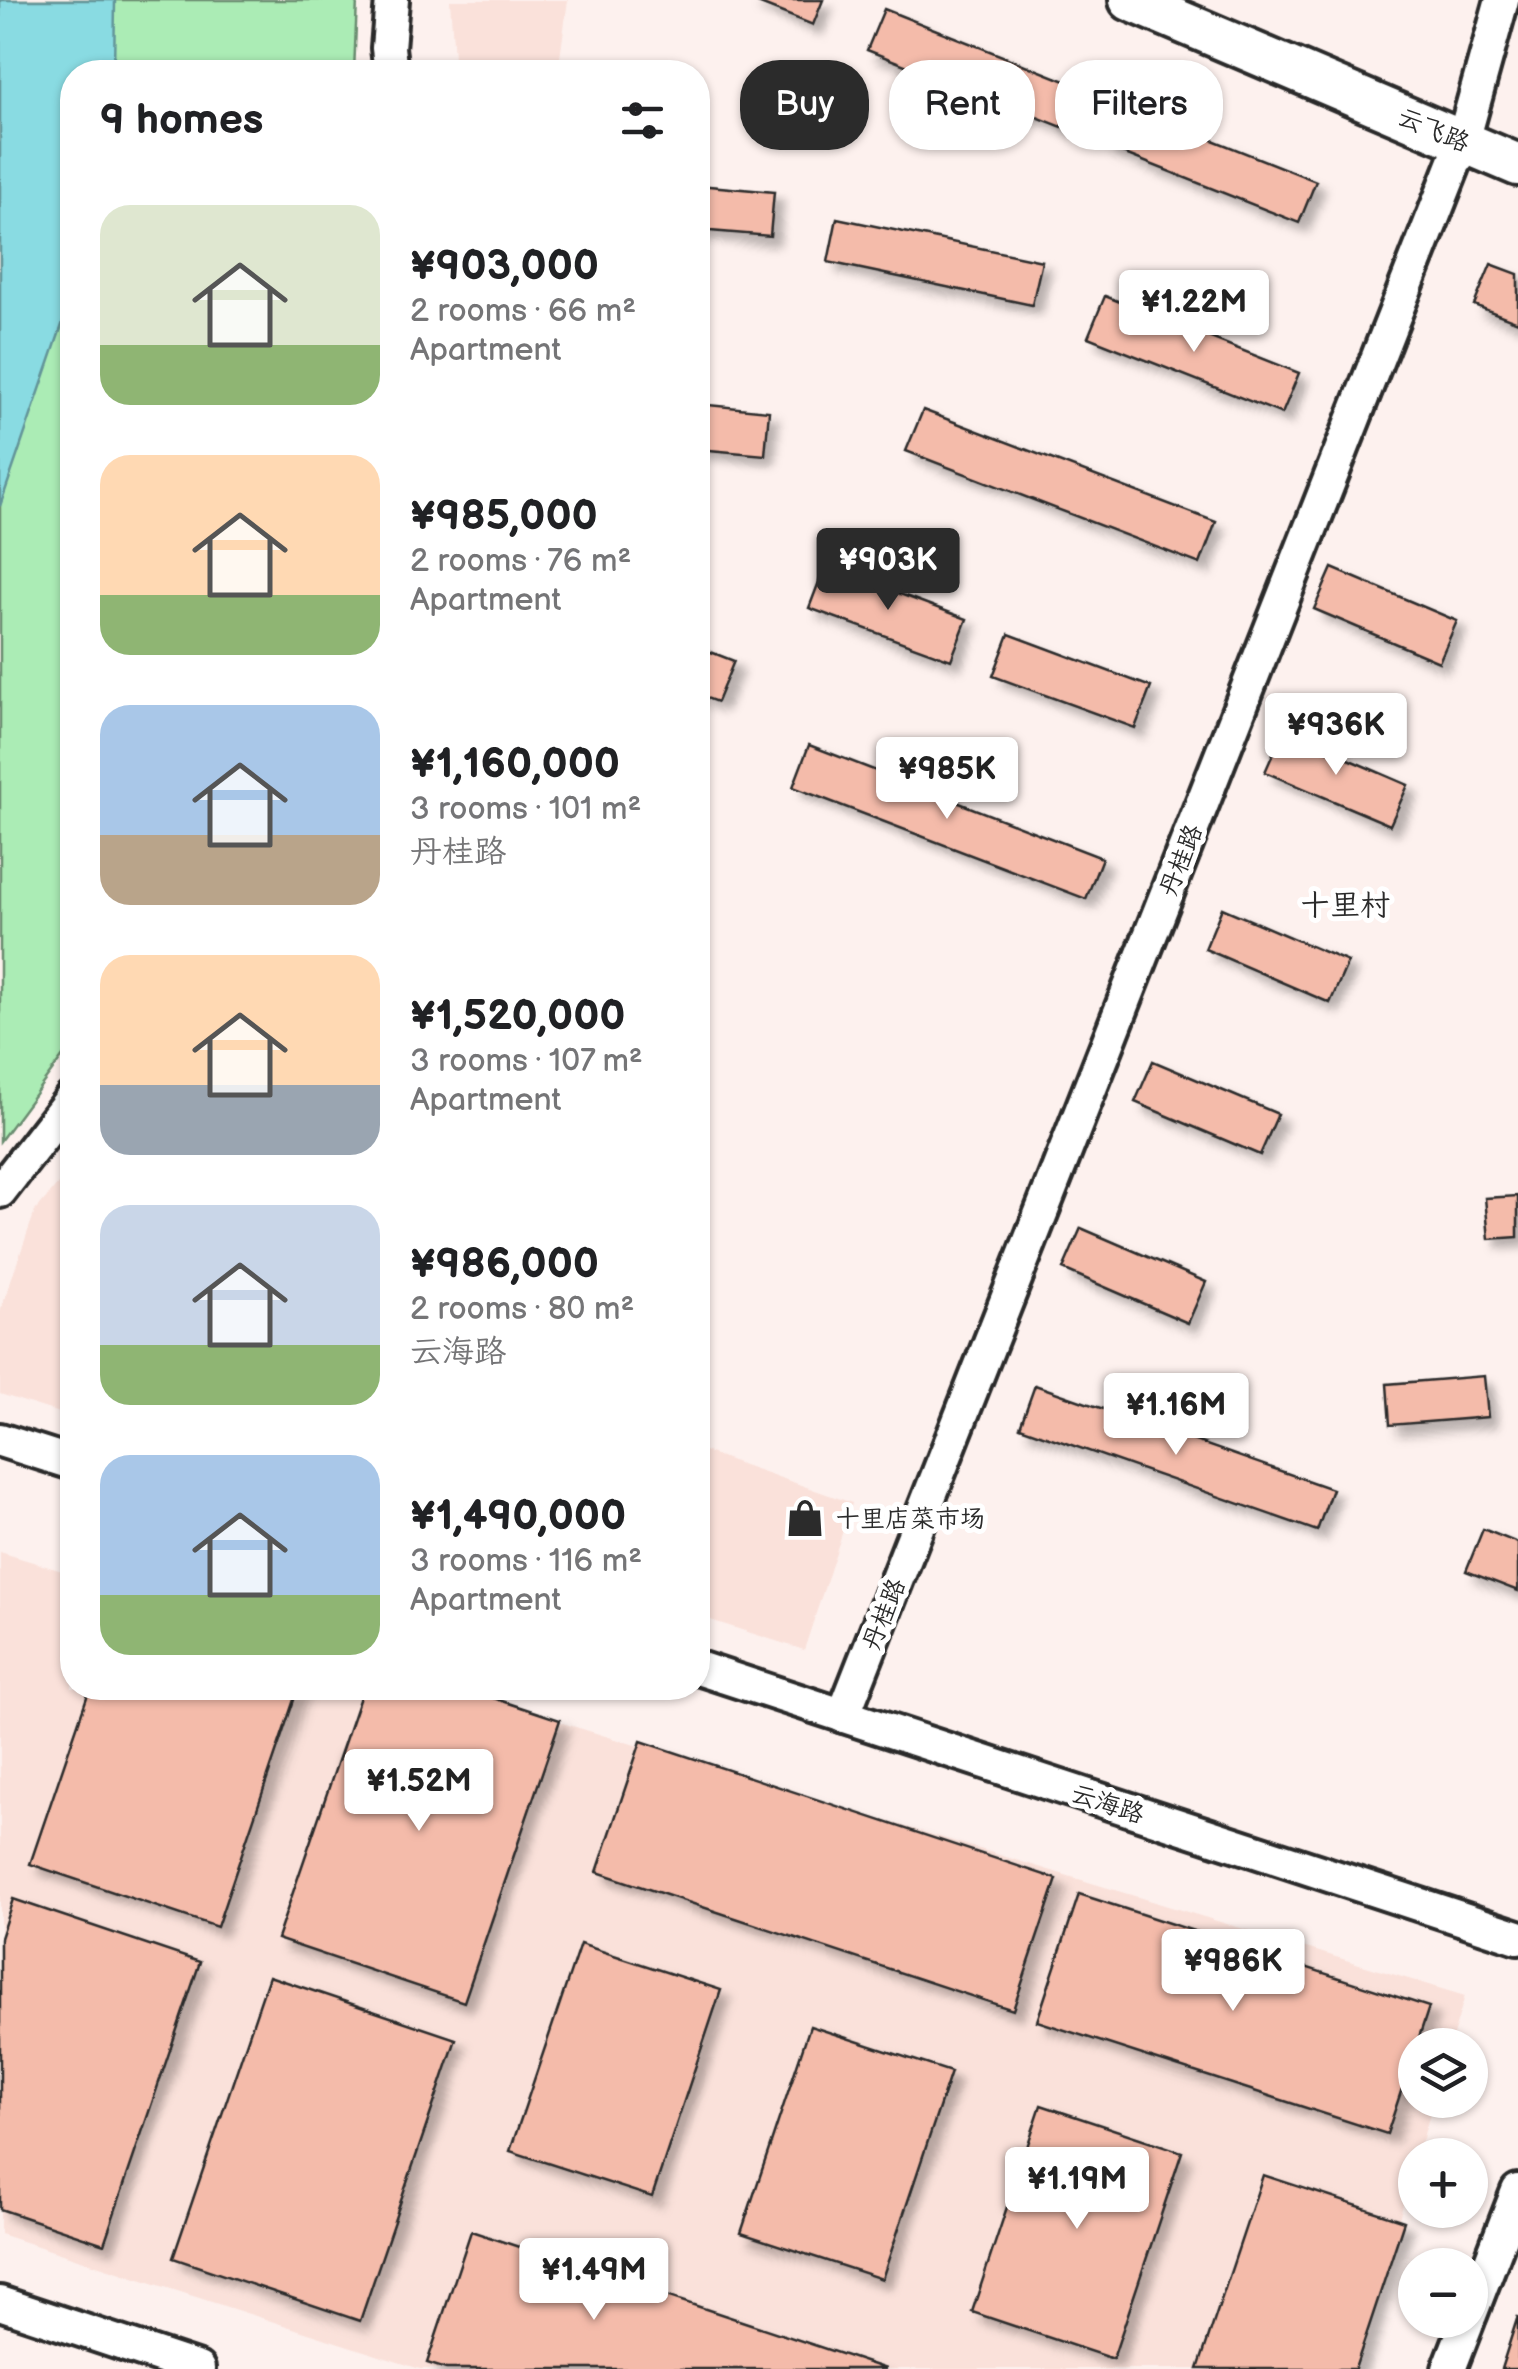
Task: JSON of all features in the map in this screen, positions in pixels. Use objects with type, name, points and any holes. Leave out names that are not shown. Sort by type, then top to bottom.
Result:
[{"type":"main road","name":"云飞路","points":[[1130,0],[1467,129],[1518,137]]},
{"type":"main road","name":"云飞路","points":[[1194,0],[1467,129],[1518,164]]},
{"type":"street","points":[[389,60],[392,0]]},
{"type":"street","name":"丹桂路","points":[[843,1716],[1467,129],[1502,0]]},
{"type":"street","points":[[0,1191],[60,1114]]},
{"type":"street","points":[[0,1440],[60,1459]]},
{"type":"street","name":"云海路","points":[[710,1672],[1518,1937]]},
{"type":"street","points":[[1488,2269],[1518,2192]]},
{"type":"street","points":[[0,2302],[198,2369]]},
{"type":"street","points":[[1449,2369],[1461,2338]]},
{"type":"shaded area","points":[[450,0],[568,0],[560,60],[454,60]]},
{"type":"shaded area","points":[[60,1182],[60,1413],[0,1394],[0,1312],[35,1211]]},
{"type":"shaded area","points":[[710,1453],[852,1503],[804,1650],[710,1620]]},
{"type":"shaded area","points":[[0,1552],[60,1570],[60,1700],[487,1700],[1465,1996],[1455,2028],[1398,2028],[1398,2118],[1429,2118],[1423,2138],[1398,2138],[1398,2222],[1354,2369],[420,2369],[0,2234]]},
{"type":"green space","points":[[0,0],[357,0],[354,60],[60,60],[60,1060],[0,1141]]},
{"type":"water","points":[[0,0],[115,0],[114,60],[60,60],[60,331],[0,506]]},
{"type":"building","points":[[750,0],[823,0],[813,25]]},
{"type":"building","points":[[884,9],[1012,60],[892,60],[867,50]]},
{"type":"building","points":[[1035,69],[1055,77],[1055,124],[1035,116]]},
{"type":"building","points":[[1223,144],[1316,181],[1299,223],[1115,150],[1223,150]]},
{"type":"building","points":[[710,186],[774,192],[770,236],[710,231]]},
{"type":"building","points":[[837,218],[1042,261],[1032,305],[828,262]]},
{"type":"building","points":[[1491,264],[1518,274],[1518,322],[1474,305]]},
{"type":"building","points":[[1105,296],[1299,373],[1282,414],[1088,337]]},
{"type":"building","points":[[710,405],[769,411],[765,455],[710,450]]},
{"type":"building","points":[[923,410],[1216,522],[1200,564],[906,451]]},
{"type":"building","points":[[825,566],[967,619],[951,660],[809,608]]},
{"type":"building","points":[[1332,568],[1457,621],[1439,662],[1314,609]]},
{"type":"building","points":[[1009,634],[1151,687],[1135,728],[993,676]]},
{"type":"building","points":[[710,652],[734,661],[717,702],[710,699]]},
{"type":"building","points":[[1283,731],[1408,785],[1390,825],[1265,772]]},
{"type":"building","points":[[809,745],[1102,858],[1086,899],[793,787]]},
{"type":"building","points":[[1222,908],[1348,962],[1330,1003],[1205,949]]},
{"type":"building","points":[[1153,1061],[1278,1114],[1260,1155],[1135,1102]]},
{"type":"building","points":[[1518,1196],[1518,1237],[1489,1239],[1485,1198]]},
{"type":"building","points":[[1081,1228],[1206,1282],[1188,1323],[1063,1269]]},
{"type":"building","points":[[1484,1376],[1488,1417],[1390,1425],[1387,1384]]},
{"type":"building","points":[[1035,1385],[1332,1489],[1317,1531],[1020,1427]]},
{"type":"building","points":[[1483,1529],[1518,1543],[1518,1591],[1466,1571]]},
{"type":"building","points":[[86,1700],[294,1700],[217,1927],[30,1864]]},
{"type":"building","points":[[359,1700],[499,1700],[560,1720],[464,2002],[277,1939]]},
{"type":"building","points":[[641,1741],[1057,1879],[1013,2010],[597,1872]]},
{"type":"building","points":[[1079,1894],[1429,2007],[1422,2028],[1398,2028],[1398,2101],[1387,2134],[1037,2021]]},
{"type":"building","points":[[13,1899],[200,1962],[104,2244],[0,2209],[0,1938]]},
{"type":"building","points":[[580,1944],[721,1990],[652,2197],[510,2151]]},
{"type":"building","points":[[269,1976],[456,2039],[360,2321],[173,2258]]},
{"type":"building","points":[[810,2026],[951,2072],[882,2279],[741,2233]]},
{"type":"building","points":[[1041,2105],[1182,2152],[1113,2359],[972,2312]]},
{"type":"building","points":[[1263,2175],[1398,2219],[1398,2228],[1402,2228],[1355,2369],[1198,2369]]},
{"type":"building","points":[[471,2231],[886,2369],[446,2369],[427,2363]]},
{"type":"building","points":[[1518,2316],[1518,2369],[1501,2369]]},
{"type":"place","name":"十里店菜市场","points":[[805,1518]]},
{"type":"district","name":"十里村","points":[[1345,905]]}]
